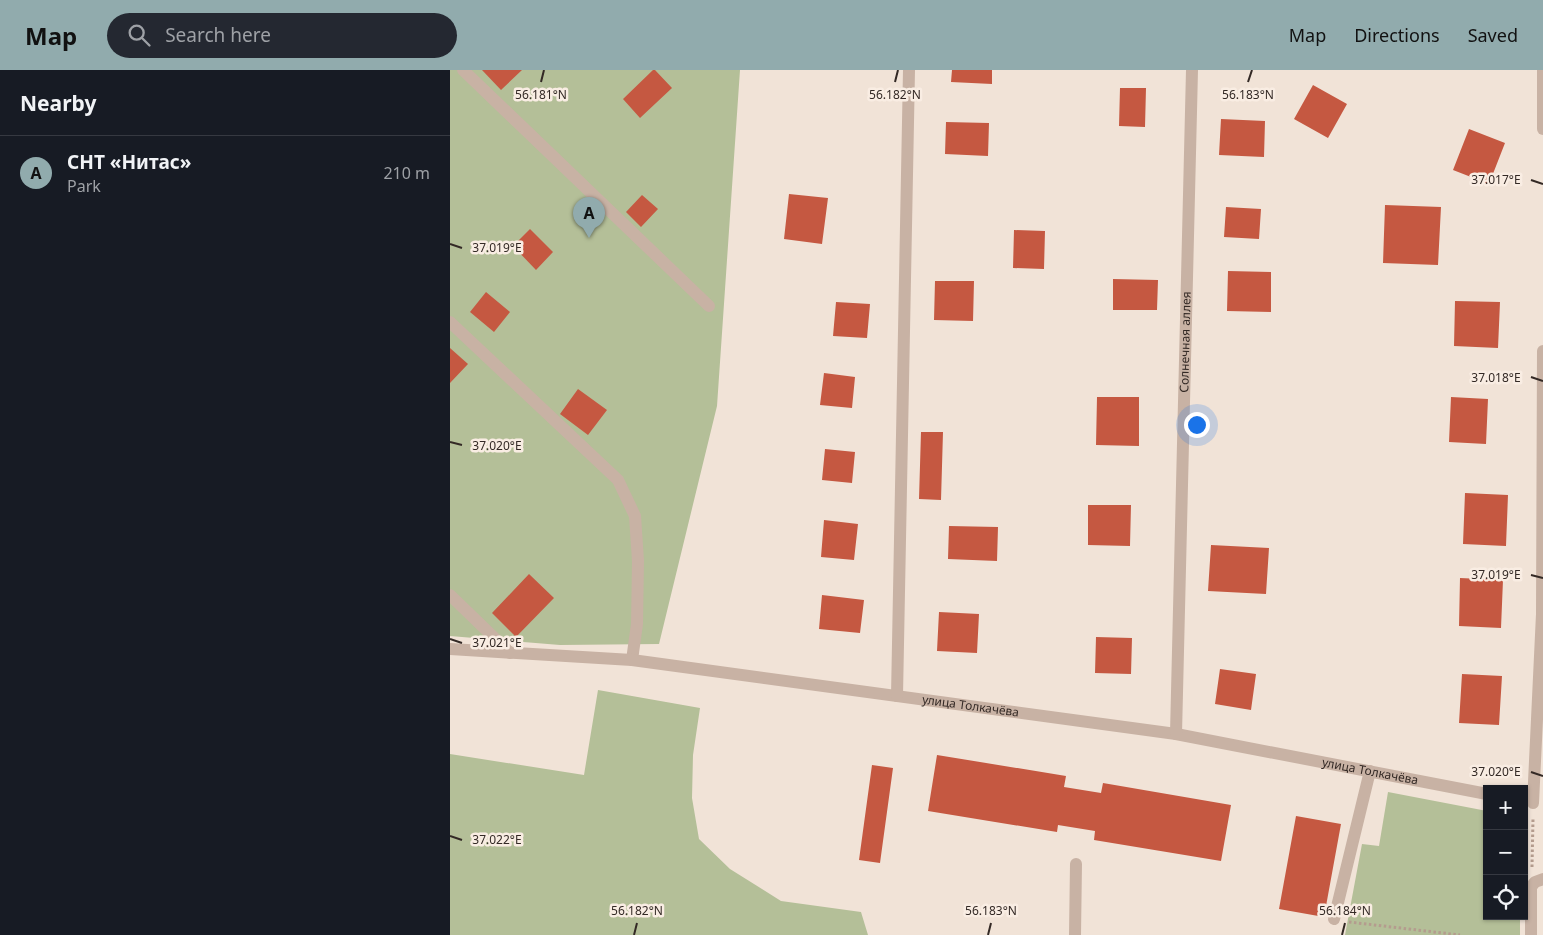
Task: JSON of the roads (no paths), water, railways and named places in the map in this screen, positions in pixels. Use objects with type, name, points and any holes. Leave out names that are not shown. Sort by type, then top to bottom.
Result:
[{"type":"street","points":[[463,70],[709,306]]},
{"type":"street","points":[[897,696],[909,70]]},
{"type":"street","name":"Солнечная аллея","points":[[1176,734],[1192,70]]},
{"type":"street","points":[[1542,70],[1543,129]]},
{"type":"street","points":[[450,322],[618,480],[635,516],[638,561],[637,624],[632,660]]},
{"type":"street","points":[[1533,803],[1542,614],[1543,351]]},
{"type":"street","points":[[450,595],[510,653]]},
{"type":"street","name":"улица Толкачёва","points":[[450,650],[632,660],[1176,734],[1483,793]]},
{"type":"street","points":[[1334,919],[1370,771]]},
{"type":"street","points":[[1075,935],[1076,864]]},
{"type":"street","points":[[1530,935],[1532,887],[1535,882],[1543,880]]},
{"type":"place","name":"СНТ «Нитас»","points":[[589,238]]}]
